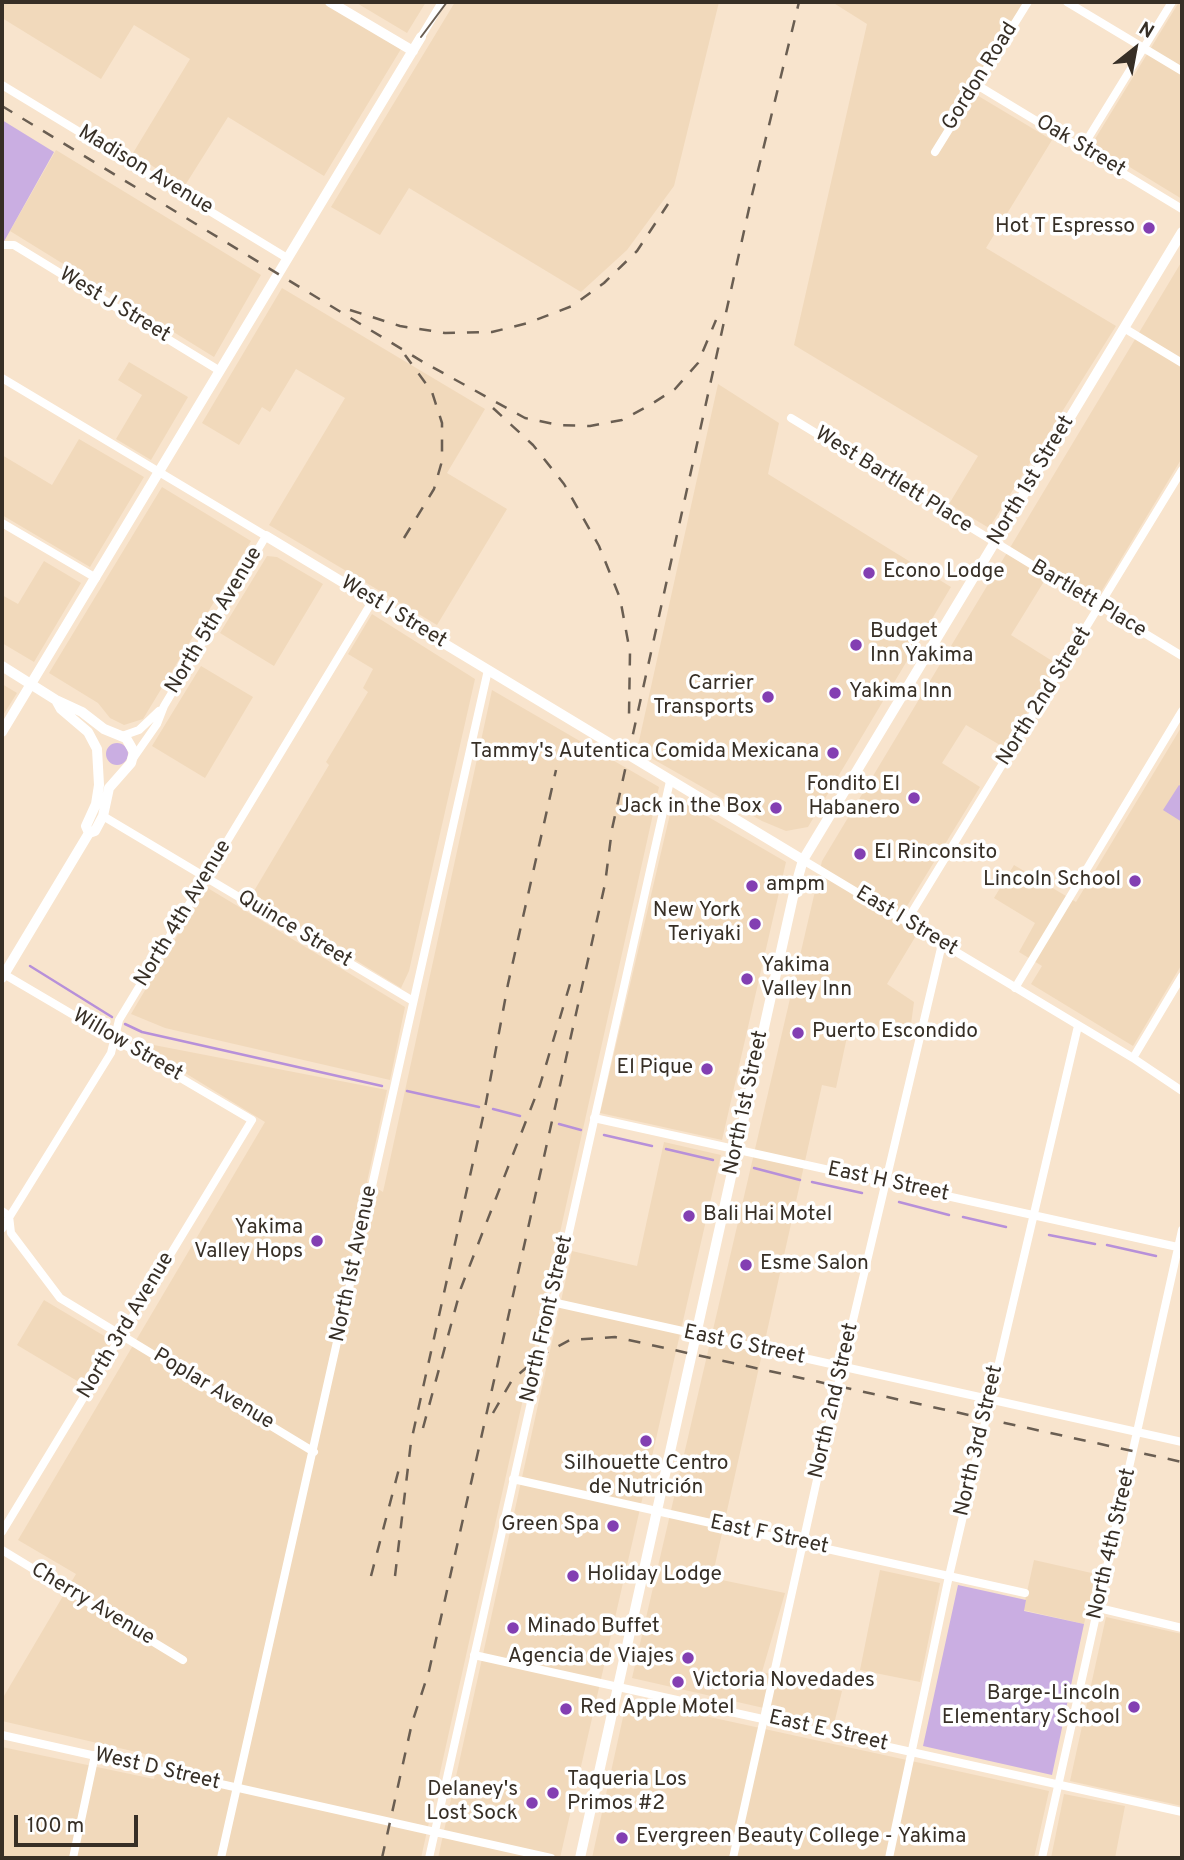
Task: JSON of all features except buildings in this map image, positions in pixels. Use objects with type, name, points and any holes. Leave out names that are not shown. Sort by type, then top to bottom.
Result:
[{"type":"main road","name":"North 1st Street","points":[[580,1858],[794,888],[803,860],[1182,232]]},
{"type":"main road","points":[[2,666],[117,735],[133,747],[134,757],[109,788],[103,816],[95,831],[89,833],[3,975]]},
{"type":"main road","points":[[56,700],[61,709],[89,733],[98,755],[111,771],[122,770]]},
{"type":"main road","points":[[89,833],[86,826],[96,804],[99,785],[98,755],[103,739],[117,735]]},
{"type":"street","points":[[330,2],[413,51]]},
{"type":"street","points":[[2,732],[442,2]]},
{"type":"street","name":"Gordon Road","points":[[935,152],[1028,2]]},
{"type":"street","points":[[1067,2],[1182,71]]},
{"type":"street","points":[[1082,148],[1172,2]]},
{"type":"street","name":"Madison Avenue","points":[[2,85],[287,258]]},
{"type":"street","name":"Oak Street","points":[[977,85],[1182,209]]},
{"type":"street","name":"West J Street","points":[[4,244],[14,245],[220,371]]},
{"type":"street","points":[[1124,328],[1182,363]]},
{"type":"street","name":"West I Street","points":[[2,377],[628,755]]},
{"type":"street","name":"West Bartlett Place","points":[[791,418],[994,544]]},
{"type":"street","name":"North 2nd Street","points":[[906,922],[1101,607],[1182,470]]},
{"type":"street","points":[[2,523],[96,578]]},
{"type":"street","name":"North 5th Avenue","points":[[134,757],[157,724],[164,706],[267,536]]},
{"type":"street","name":"Bartlett Place","points":[[994,544],[1182,656]]},
{"type":"street","name":"North 4th Avenue","points":[[2,1229],[6,1214],[111,1054],[119,1020],[373,600]]},
{"type":"street","name":"North 1st Avenue","points":[[220,1858],[314,1452],[488,670]]},
{"type":"street","name":"North 5th Avenue","points":[[117,735],[139,730],[164,706]]},
{"type":"street","points":[[1015,988],[1182,713]]},
{"type":"street","name":"East I Street","points":[[628,755],[1133,1058],[1182,1091]]},
{"type":"street","name":"North Front Street","points":[[429,1858],[670,781]]},
{"type":"street","name":"Quince Street","points":[[103,816],[413,1001]]},
{"type":"street","name":"North 2nd Street","points":[[733,1858],[842,1367],[942,944]]},
{"type":"street","name":"Willow Street","points":[[3,975],[252,1120]]},
{"type":"street","points":[[1133,1058],[1182,976]]},
{"type":"street","name":"North 3rd Street","points":[[888,1858],[949,1576],[1078,1026]]},
{"type":"street","name":"East H Street","points":[[594,1118],[1180,1247]]},
{"type":"street","name":"North 3rd Avenue","points":[[2,1532],[252,1120]]},
{"type":"street","name":"Poplar Avenue","points":[[6,1214],[11,1234],[60,1298],[314,1452]]},
{"type":"street","name":"North 4th Street","points":[[1042,1858],[1182,1230]]},
{"type":"street","name":"East G Street","points":[[552,1302],[1182,1442]]},
{"type":"street","name":"East F Street","points":[[513,1479],[1025,1593]]},
{"type":"street","name":"Cherry Avenue","points":[[2,1550],[183,1660]]},
{"type":"street","points":[[1099,1608],[1182,1628]]},
{"type":"street","name":"East E Street","points":[[474,1655],[1182,1812]]},
{"type":"street","name":"West D Street","points":[[2,1735],[551,1858]]},
{"type":"street","points":[[73,1858],[95,1755]]},
{"type":"shaded area","points":[[2,2],[323,2],[401,49],[324,176],[228,117],[184,187],[133,153],[190,59],[134,25],[101,79],[2,18]]},
{"type":"shaded area","points":[[355,2],[426,2],[407,33]]},
{"type":"shaded area","points":[[455,2],[719,2],[674,186],[627,250],[581,292],[409,188],[380,235],[331,207]]},
{"type":"shaded area","points":[[832,2],[1025,2],[970,91],[1052,140],[986,248],[1116,326],[989,528],[949,504],[978,456],[794,345],[867,24]]},
{"type":"shaded area","points":[[1179,2],[1182,2],[1182,199],[1092,144]]},
{"type":"shaded area","points":[[2,120],[54,152],[2,245]]},
{"type":"shaded area","points":[[56,150],[261,275],[214,357],[10,231]]},
{"type":"shaded area","points":[[1182,261],[1182,458],[1098,597],[1051,570],[1011,635],[1057,664],[1005,748],[966,725],[942,763],[980,787],[904,911],[923,924],[887,984],[914,1002],[909,1039],[850,1023],[836,1088],[822,1085],[712,1578],[785,1593],[762,1672],[842,1691],[834,1724],[632,1678],[822,861]]},
{"type":"shaded area","points":[[282,288],[485,409],[447,473],[507,509],[437,625],[269,525],[345,398],[296,369],[270,412],[262,407],[239,445],[202,423]]},
{"type":"shaded area","points":[[129,362],[188,397],[151,460],[116,439],[142,395],[118,380]]},
{"type":"shaded area","points":[[718,384],[779,423],[768,474],[951,587],[808,827],[786,831],[762,821],[637,750]]},
{"type":"shaded area","points":[[79,439],[144,477],[90,567],[2,515],[2,455],[52,485]]},
{"type":"shaded area","points":[[162,487],[251,541],[143,719],[124,725],[110,718],[98,703],[49,673]]},
{"type":"shaded area","points":[[267,556],[277,557],[323,584],[274,666],[220,633]]},
{"type":"shaded area","points":[[44,561],[81,583],[34,662],[2,643],[2,595],[18,604]]},
{"type":"shaded area","points":[[372,614],[475,679],[409,971],[401,988],[251,896],[329,765],[326,762],[368,692],[363,688],[373,669],[348,654]]},
{"type":"shaded area","points":[[201,666],[253,697],[205,778],[152,746]]},
{"type":"shaded area","points":[[2,684],[17,693],[2,717]]},
{"type":"shaded area","points":[[492,690],[659,787],[421,1858],[2,1858],[2,1747],[154,1779],[158,1757],[2,1721],[4,1696],[76,1574],[18,1540],[265,1122],[133,1041],[387,1090],[367,1182],[383,1192]]},
{"type":"shaded area","name":"Lincoln School","points":[[1182,726],[1182,964],[1133,1046],[1031,984],[1042,966],[1019,952],[1035,923],[994,898],[1014,865],[1076,902]]},
{"type":"shaded area","points":[[117,743],[125,746],[128,754],[125,762],[117,765],[109,762],[106,754],[109,746]]},
{"type":"shaded area","points":[[1179,785],[1182,787],[1182,822],[1163,810]]},
{"type":"shaded area","points":[[674,797],[786,862],[722,1140],[600,1113]]},
{"type":"shaded area","points":[[206,887],[405,1007],[390,1080],[165,1028],[131,1014]]},
{"type":"shaded area","points":[[664,1142],[721,1155],[560,1858],[438,1858],[572,1251],[637,1266]]},
{"type":"shaded area","points":[[44,1300],[111,1340],[84,1385],[17,1345]]},
{"type":"shaded area","points":[[1034,1560],[1096,1574],[1084,1624],[1023,1610]]},
{"type":"shaded area","points":[[880,1570],[940,1583],[920,1682],[860,1670]]},
{"type":"shaded area","points":[[958,1585],[1026,1600],[1024,1611],[1084,1624],[1052,1775],[923,1746]]},
{"type":"shaded area","name":"Barge-Lincoln Elementary School","points":[[1106,1617],[1182,1634],[1182,1806],[1070,1781]]},
{"type":"shaded area","points":[[627,1699],[1049,1791],[1034,1858],[592,1858]]},
{"type":"shaded area","points":[[1064,1794],[1125,1806],[1115,1858],[1051,1858]]},
{"type":"waterway","points":[[30,966],[112,1017]]},
{"type":"waterway","points":[[125,1024],[142,1032],[382,1086]]},
{"type":"waterway","points":[[407,1091],[479,1107]]},
{"type":"waterway","points":[[493,1109],[520,1116]]},
{"type":"waterway","points":[[559,1124],[581,1130]]},
{"type":"waterway","points":[[604,1135],[652,1146]]},
{"type":"waterway","points":[[666,1149],[713,1160]]},
{"type":"waterway","points":[[754,1168],[800,1180]]},
{"type":"waterway","points":[[812,1182],[862,1193]]},
{"type":"waterway","points":[[899,1202],[949,1215]]},
{"type":"waterway","points":[[963,1217],[1006,1227]]},
{"type":"waterway","points":[[1049,1235],[1095,1244]]},
{"type":"waterway","points":[[1107,1245],[1156,1256]]},
{"type":"tram line","points":[[421,37],[447,2]]},
{"type":"railway","points":[[382,1858],[412,1723],[429,1671],[605,884],[612,829],[752,195],[799,2]]},
{"type":"railway","points":[[2,106],[423,362],[525,418],[558,425],[590,426],[622,420],[675,389],[698,363],[716,320]]},
{"type":"railway","points":[[350,310],[400,326],[445,333],[492,332],[528,323],[572,306],[604,283],[637,251],[668,204]]},
{"type":"railway","points":[[404,538],[434,489],[442,461],[442,423],[432,392],[405,355]]},
{"type":"railway","points":[[493,408],[533,445],[564,484],[599,546],[620,598],[630,652],[629,715]]},
{"type":"railway","points":[[395,1576],[411,1442],[556,770]]},
{"type":"railway","points":[[423,1428],[461,1288],[540,1085],[570,984]]},
{"type":"railway","points":[[493,1413],[512,1380],[540,1356],[570,1340],[615,1337],[1182,1462]]},
{"type":"railway","points":[[371,1576],[401,1461]]},
{"type":"place","name":"Hot T Espresso","points":[[1149,228]]},
{"type":"place","name":"Econo Lodge","points":[[869,573]]},
{"type":"place","name":"Budget Inn Yakima","points":[[856,645]]},
{"type":"place","name":"Yakima Inn","points":[[835,693]]},
{"type":"place","name":"Carrier Transports","points":[[768,697]]},
{"type":"place","name":"Tammy's Autentica Comida Mexicana","points":[[833,753]]},
{"type":"place","name":"Fondito El Habanero","points":[[914,798]]},
{"type":"place","name":"Jack in the Box","points":[[776,808]]},
{"type":"place","name":"El Rinconsito","points":[[860,854]]},
{"type":"place","name":"Lincoln School","points":[[1135,881]]},
{"type":"place","name":"ampm","points":[[752,886]]},
{"type":"place","name":"New York Teriyaki","points":[[755,924]]},
{"type":"place","name":"Yakima Valley Inn","points":[[747,979]]},
{"type":"place","name":"Puerto Escondido","points":[[798,1033]]},
{"type":"place","name":"El Pique","points":[[707,1069]]},
{"type":"place","name":"Bali Hai Motel","points":[[689,1216]]},
{"type":"place","name":"Yakima Valley Hops","points":[[317,1241]]},
{"type":"place","name":"Esme Salon","points":[[746,1265]]},
{"type":"place","name":"Silhouette Centro de Nutrición","points":[[646,1441]]},
{"type":"place","name":"Green Spa","points":[[613,1526]]},
{"type":"place","name":"Holiday Lodge","points":[[573,1576]]},
{"type":"place","name":"Minado Buffet","points":[[513,1628]]},
{"type":"place","name":"Agencia de Viajes","points":[[688,1658]]},
{"type":"place","name":"Victoria Novedades","points":[[678,1682]]},
{"type":"place","name":"Barge-Lincoln Elementary School","points":[[1134,1707]]},
{"type":"place","name":"Red Apple Motel","points":[[566,1709]]},
{"type":"place","name":"Taqueria Los Primos #2","points":[[553,1793]]},
{"type":"place","name":"Delaney's Lost Sock","points":[[532,1803]]},
{"type":"place","name":"Evergreen Beauty College - Yakima","points":[[622,1838]]}]
